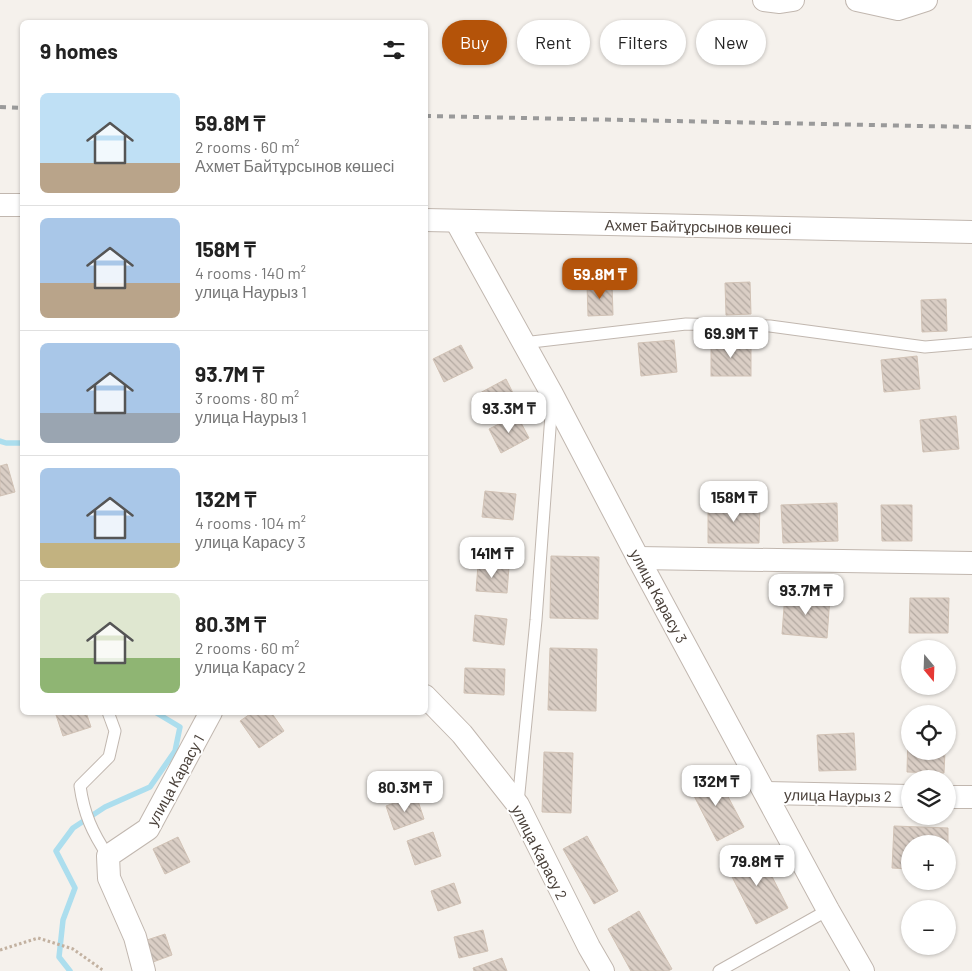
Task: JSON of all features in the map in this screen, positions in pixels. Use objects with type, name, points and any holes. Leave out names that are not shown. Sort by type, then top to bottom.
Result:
[{"type":"street","points":[[764,0],[780,2],[793,0]]},
{"type":"street","points":[[857,0],[898,9],[926,0]]},
{"type":"street","points":[[0,205],[20,205]]},
{"type":"street","name":"Ахмет Байтұрсынов көшесі","points":[[428,220],[972,232]]},
{"type":"street","name":"улица Карасу 3","points":[[456,221],[552,394],[638,558],[828,910],[863,971]]},
{"type":"street","points":[[638,558],[972,563]]},
{"type":"street","name":"улица Карасу 2","points":[[428,699],[462,734],[518,805],[589,947],[603,971]]},
{"type":"street","name":"улица Карасу 1","points":[[108,856],[148,830],[209,715]]},
{"type":"street","name":"улица Наурыз 2","points":[[766,793],[901,796]]},
{"type":"street","points":[[956,797],[972,797]]},
{"type":"street","points":[[108,856],[109,878],[135,937],[144,971]]},
{"type":"lane","points":[[524,344],[686,324],[770,326],[925,347],[972,343]]},
{"type":"lane","points":[[518,805],[536,620],[552,394]]},
{"type":"lane","points":[[108,856],[92,832],[80,786],[109,757],[116,731],[109,715]]},
{"type":"lane","points":[[719,971],[828,910]]},
{"type":"path","points":[[0,950],[38,938],[73,949],[104,971]]},
{"type":"building","points":[[750,282],[751,314],[726,315],[725,283]]},
{"type":"building","points":[[587,284],[612,284],[613,315],[588,316]]},
{"type":"building","points":[[946,299],[947,331],[922,332],[921,300]]},
{"type":"building","points":[[674,340],[677,372],[641,376],[638,343]]},
{"type":"building","points":[[711,341],[751,341],[751,376],[711,376]]},
{"type":"building","points":[[461,345],[473,368],[444,382],[433,359]]},
{"type":"building","points":[[917,356],[920,389],[884,392],[881,360]]},
{"type":"building","points":[[506,379],[518,403],[489,417],[478,394]]},
{"type":"building","points":[[517,415],[529,438],[501,453],[489,429]]},
{"type":"building","points":[[956,416],[959,449],[923,452],[920,420]]},
{"type":"building","points":[[7,464],[15,492],[0,496],[0,466]]},
{"type":"building","points":[[485,491],[516,494],[513,520],[482,517]]},
{"type":"building","points":[[837,503],[838,541],[783,543],[781,505]]},
{"type":"building","points":[[708,504],[760,504],[759,543],[708,543]]},
{"type":"building","points":[[881,505],[912,505],[912,541],[882,541]]},
{"type":"building","points":[[551,556],[599,557],[598,619],[550,618]]},
{"type":"building","points":[[478,565],[509,567],[507,593],[476,591]]},
{"type":"building","points":[[785,594],[830,597],[827,638],[782,634]]},
{"type":"building","points":[[910,598],[949,598],[948,633],[909,633]]},
{"type":"building","points":[[475,615],[507,619],[504,645],[473,641]]},
{"type":"building","points":[[550,648],[597,649],[596,711],[548,710]]},
{"type":"building","points":[[465,668],[505,669],[504,695],[464,693]]},
{"type":"building","points":[[56,715],[87,715],[91,727],[63,736]]},
{"type":"building","points":[[249,715],[273,715],[284,731],[259,748],[240,721]]},
{"type":"building","points":[[854,733],[856,770],[819,771],[817,735]]},
{"type":"building","points":[[544,752],[573,753],[571,813],[542,812]]},
{"type":"building","points":[[907,760],[945,760],[944,770],[907,770]]},
{"type":"building","points":[[715,772],[744,827],[717,841],[689,786]]},
{"type":"building","points":[[416,795],[424,819],[394,830],[386,806]]},
{"type":"building","points":[[894,826],[948,828],[948,835],[901,835],[901,868],[892,868]]},
{"type":"building","points":[[433,832],[441,856],[415,865],[407,841]]},
{"type":"building","points":[[587,836],[618,891],[594,904],[563,849]]},
{"type":"building","points":[[178,837],[190,862],[165,874],[153,849]]},
{"type":"building","points":[[758,849],[788,908],[756,924],[726,865]]},
{"type":"building","points":[[454,883],[461,903],[438,911],[431,891]]},
{"type":"building","points":[[639,911],[672,969],[668,971],[631,971],[608,929]]},
{"type":"building","points":[[483,930],[488,951],[459,958],[454,937]]},
{"type":"building","points":[[165,934],[172,955],[145,965],[138,943]]},
{"type":"building","points":[[502,958],[507,971],[474,971],[473,968]]},
{"type":"waterway","points":[[0,441],[20,443]]},
{"type":"waterway","points":[[70,971],[59,957],[63,920],[75,888],[56,851],[73,828],[105,807],[150,787],[175,751],[180,727],[160,715]]},
{"type":"railway","points":[[0,107],[20,108]]},
{"type":"railway","points":[[428,116],[972,127]]}]
